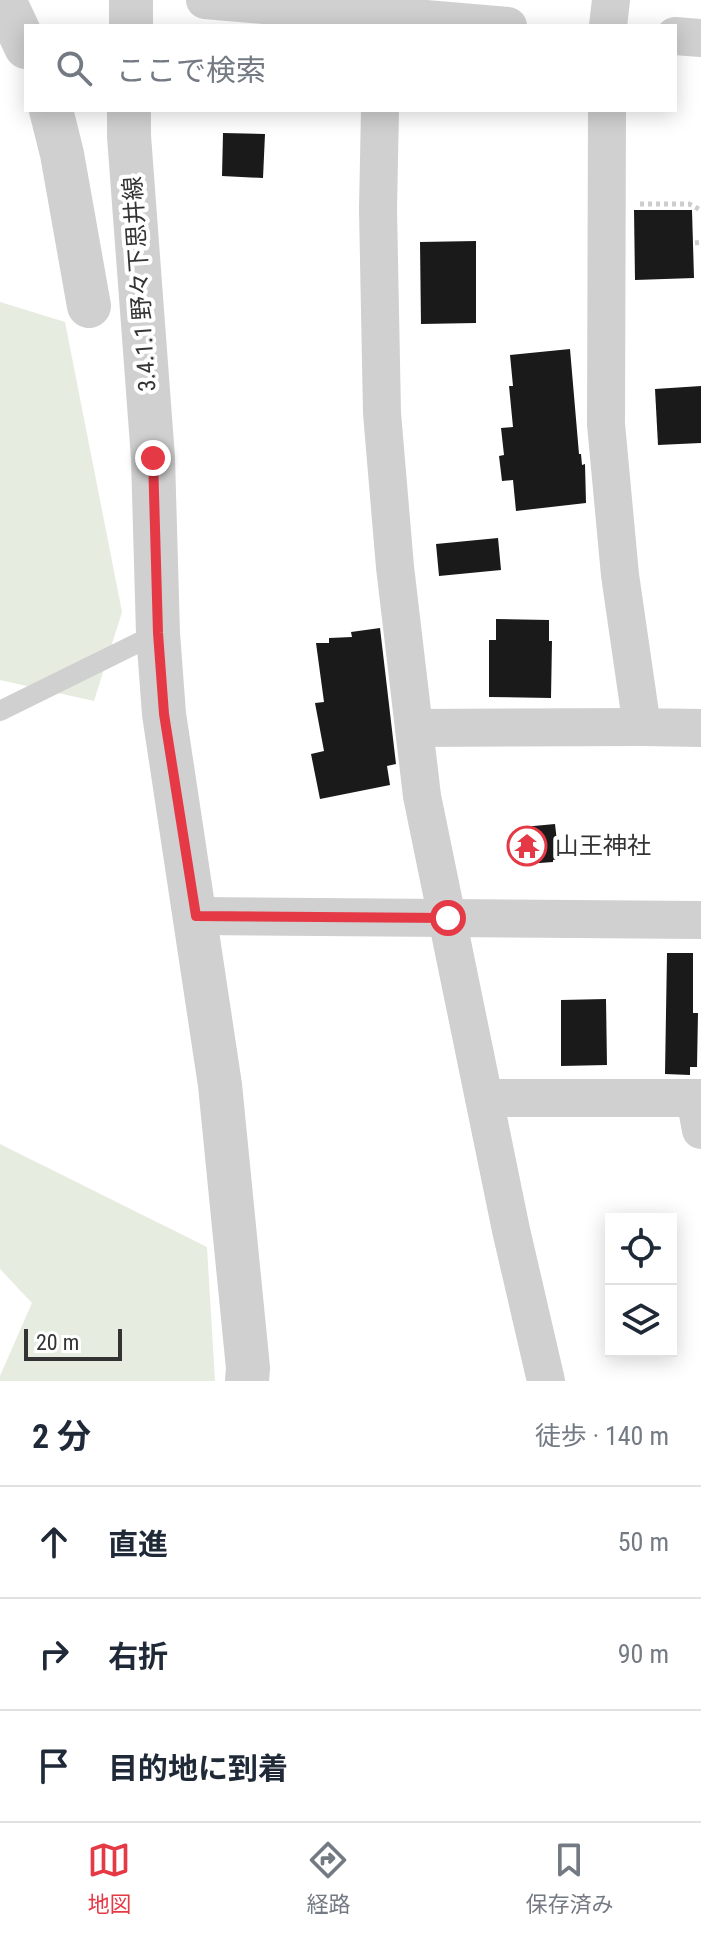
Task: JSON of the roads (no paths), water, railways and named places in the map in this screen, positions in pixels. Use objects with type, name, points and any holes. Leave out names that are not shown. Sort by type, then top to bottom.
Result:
[{"type":"street","points":[[4,0],[24,43]]},
{"type":"street","points":[[131,0],[131,24]]},
{"type":"street","points":[[205,0],[489,24]]},
{"type":"street","points":[[608,24],[611,0]]},
{"type":"street","points":[[677,36],[701,38]]},
{"type":"street","points":[[52,112],[89,306]]},
{"type":"street","name":"3.4.1.1 野々下思井線","points":[[129,112],[153,458],[158,633],[164,714],[220,1085],[245,1329],[247,1381]]},
{"type":"street","points":[[380,112],[378,209],[382,413],[395,567],[422,796],[511,1230],[546,1381]]},
{"type":"street","points":[[607,112],[606,424],[620,575],[642,727]]},
{"type":"street","points":[[414,728],[701,728]]},
{"type":"street","points":[[196,916],[701,920]]},
{"type":"street","points":[[484,1098],[699,1109]]},
{"type":"lane","points":[[0,711],[158,633]]},
{"type":"place","name":"山王神社","points":[[527,846]]}]
